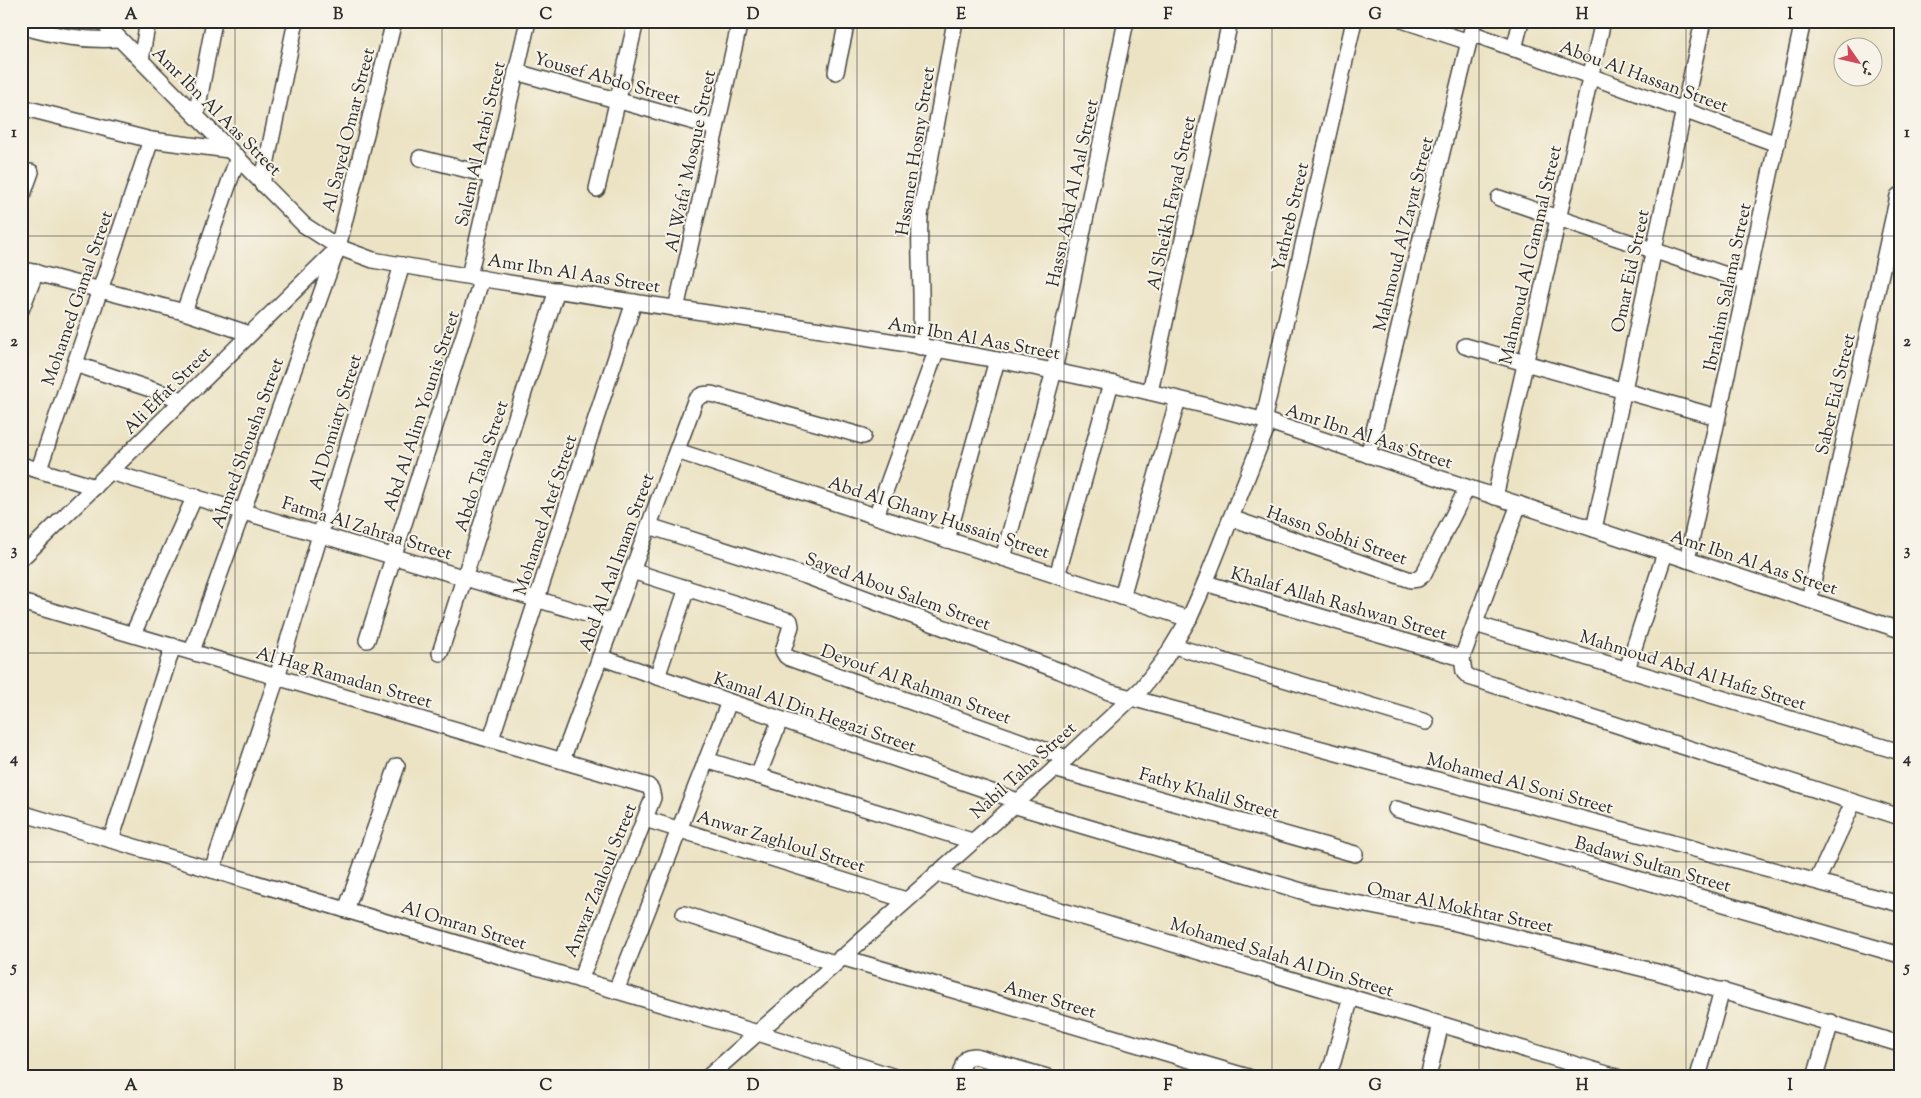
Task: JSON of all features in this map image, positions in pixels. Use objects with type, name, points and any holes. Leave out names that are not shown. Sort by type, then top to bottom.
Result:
[{"type":"street","points":[[141,60],[148,21]]},
{"type":"street","points":[[196,116],[214,21]]},
{"type":"street","points":[[262,184],[296,21]]},
{"type":"street","name":"Al Sayed Omar Street","points":[[338,247],[394,21]]},
{"type":"street","name":"Salem Al Arabi Street","points":[[476,277],[492,176],[528,21]]},
{"type":"street","points":[[597,189],[636,21]]},
{"type":"street","name":"Al Wafa' Mosque Street","points":[[676,309],[740,21]]},
{"type":"street","points":[[836,72],[847,21]]},
{"type":"street","name":"Hssanen Hosny Street","points":[[920,347],[922,323],[918,245],[920,216],[955,21]]},
{"type":"street","name":"Hassn Abd Al Aal Street","points":[[1002,558],[1054,371],[1126,21]]},
{"type":"street","name":"Al Sheikh Fayad Street","points":[[1150,392],[1230,21]]},
{"type":"street","name":"Yathreb Street","points":[[1266,422],[1354,21]]},
{"type":"street","name":"Abou Al Hassan Street","points":[[1405,21],[1471,32],[1777,144]]},
{"type":"street","points":[[1514,49],[1522,21]]},
{"type":"street","name":"Mahmoud Al Gammal Street","points":[[1494,497],[1603,21]]},
{"type":"street","name":"Omar Eid Street","points":[[1594,529],[1703,21]]},
{"type":"street","name":"Ibrahim Salama Street","points":[[1687,560],[1802,21]]},
{"type":"street","name":"Amr Ibn Al Aas Street","points":[[103,22],[262,184],[304,224],[338,247],[373,260],[937,349],[1054,371],[1150,392],[1266,422],[1900,630]]},
{"type":"street","points":[[21,26],[68,38],[119,39]]},
{"type":"street","name":"Mahmoud Al Zayat Street","points":[[1368,455],[1471,32]]},
{"type":"street","name":"Yousef Abdo Street","points":[[516,72],[716,128]]},
{"type":"street","points":[[21,107],[151,140],[233,153],[184,312]]},
{"type":"street","name":"Mohamed Gamal Street","points":[[39,469],[151,140]]},
{"type":"street","points":[[420,158],[492,176]]},
{"type":"street","points":[[22,198],[31,172]]},
{"type":"street","name":"Saber Eid Street","points":[[1808,600],[1898,196]]},
{"type":"street","points":[[1499,198],[1747,282]]},
{"type":"street","name":"Ali Effat Street","points":[[21,559],[338,247]]},
{"type":"street","name":"Ahmed Shousha Street","points":[[192,652],[338,247]]},
{"type":"street","name":"Al Domiaty Street","points":[[212,870],[277,677],[402,266]]},
{"type":"street","points":[[21,310],[29,271],[184,312],[250,334]]},
{"type":"street","name":"Abd Al Alim Younis Street","points":[[367,640],[394,556],[476,277]]},
{"type":"street","name":"Abdo Taha Street","points":[[440,653],[557,290]]},
{"type":"street","name":"Mohamed Atef Street","points":[[491,739],[634,302]]},
{"type":"street","points":[[1465,346],[1718,417]]},
{"type":"street","points":[[876,516],[937,349]]},
{"type":"street","points":[[947,540],[997,360]]},
{"type":"street","points":[[74,364],[183,400]]},
{"type":"street","points":[[1057,576],[1111,383]]},
{"type":"street","name":"Abd Al Aal Imam Street","points":[[562,760],[695,402],[699,396],[704,394],[719,396],[863,436]]},
{"type":"street","points":[[1122,597],[1178,399]]},
{"type":"street","name":"Nabil Taha Street","points":[[708,1077],[1067,758],[1154,675],[1174,646],[1189,619],[1205,583],[1266,422]]},
{"type":"street","name":"Abd Al Ghany Hussain Street","points":[[677,451],[1189,619]]},
{"type":"street","points":[[21,465],[95,487]]},
{"type":"street","name":"Fatma Al Zahraa Street","points":[[110,472],[613,622]]},
{"type":"street","name":"Hassn Sobhi Street","points":[[1231,518],[1411,580],[1418,579],[1423,575],[1467,488]]},
{"type":"street","points":[[134,634],[195,496]]},
{"type":"street","points":[[1520,504],[1462,658],[1464,672],[1476,680],[1900,817]]},
{"type":"street","name":"Sayed Abou Salem Street","points":[[649,526],[806,576],[1060,671],[1109,692],[1131,698]]},
{"type":"street","points":[[1627,669],[1665,552]]},
{"type":"street","points":[[632,571],[687,588],[657,677]]},
{"type":"street","name":"Khalaf Allah Rashwan Street","points":[[1205,583],[1462,658]]},
{"type":"street","name":"Deyouf Al Rahman Street","points":[[687,588],[787,620],[791,623],[783,650],[789,658],[1067,758]]},
{"type":"street","name":"Al Hag Ramadan Street","points":[[21,602],[562,760],[648,786],[653,793]]},
{"type":"street","name":"Mahmoud Abd Al Hafiz Street","points":[[1475,624],[1900,752]]},
{"type":"street","points":[[111,840],[173,646]]},
{"type":"street","points":[[1174,646],[1426,722]]},
{"type":"street","name":"Kamal Al Din Hegazi Street","points":[[600,657],[1015,803]]},
{"type":"street","name":"Mohamed Al Soni Street","points":[[1131,698],[1900,904]]},
{"type":"street","points":[[616,991],[729,702]]},
{"type":"street","points":[[758,776],[780,720]]},
{"type":"street","points":[[706,760],[972,842]]},
{"type":"street","points":[[346,910],[397,766]]},
{"type":"street","name":"Fathy Khalil Street","points":[[1054,769],[1355,854]]},
{"type":"street","name":"Anwar Zaaloul Street","points":[[580,980],[645,819],[653,793]]},
{"type":"street","points":[[1817,881],[1852,802]]},
{"type":"street","name":"Omar Al Mokhtar Street","points":[[1015,803],[1315,895],[1452,922],[1642,968],[1831,1022],[1900,1044]]},
{"type":"street","name":"Badawi Sultan Street","points":[[1396,809],[1900,954]]},
{"type":"street","name":"Al Omran Street","points":[[21,814],[758,1033],[895,1077]]},
{"type":"street","name":"Anwar Zaghloul Street","points":[[645,819],[906,900]]},
{"type":"street","name":"Mohamed Salah Al Din Street","points":[[936,873],[1617,1077]]},
{"type":"street","name":"Amer Street","points":[[684,914],[1248,1077]]},
{"type":"street","points":[[1698,1077],[1722,990]]},
{"type":"street","points":[[1327,1077],[1351,997]]},
{"type":"street","points":[[1815,1077],[1831,1022]]},
{"type":"street","points":[[1428,1077],[1441,1024]]},
{"type":"street","points":[[959,1077],[964,1062],[968,1057],[975,1056],[1047,1077]]}]
